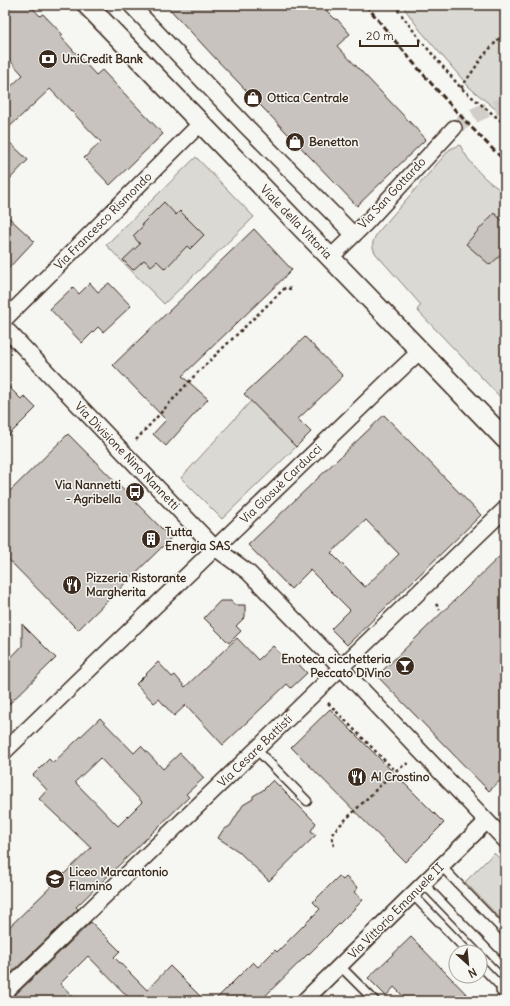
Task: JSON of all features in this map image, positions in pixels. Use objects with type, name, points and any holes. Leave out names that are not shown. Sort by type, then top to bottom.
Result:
[{"type":"street","name":"Viale della Vittoria","points":[[87,5],[505,439]]},
{"type":"street","points":[[131,5],[246,126],[354,235]]},
{"type":"street","name":"Via Francesco Rismondo","points":[[5,319],[201,123]]},
{"type":"street","name":"Via San Gottardo","points":[[330,258],[354,235],[454,128]]},
{"type":"street","name":"Via Divisione Nino Nannetti","points":[[5,328],[215,548],[248,572],[505,840]]},
{"type":"street","name":"Via Giosuè Carducci","points":[[5,751],[384,384],[420,351]]},
{"type":"street","name":"Via Cesare Battisti","points":[[5,992],[505,509]]},
{"type":"street","name":"Via Vittorio Emanuele II","points":[[304,1001],[487,821]]},
{"type":"lane","points":[[256,749],[307,801]]},
{"type":"lane","points":[[441,866],[505,932]]},
{"type":"lane","points":[[424,883],[505,968]]},
{"type":"lane","points":[[412,894],[460,944]]},
{"type":"lane","points":[[340,966],[374,1001]]},
{"type":"lane","points":[[488,973],[505,990]]},
{"type":"path","points":[[394,5],[422,42],[462,88],[505,124]]},
{"type":"path","points":[[462,88],[484,55],[505,32]]},
{"type":"path","points":[[135,440],[197,373],[284,288],[291,289]]},
{"type":"path","points":[[436,604],[440,610]]},
{"type":"path","points":[[326,701],[395,771]]},
{"type":"path","points":[[334,846],[332,838],[333,832],[395,771],[414,759]]},
{"type":"shaded area","points":[[402,5],[505,5],[505,117],[469,87],[420,30]]},
{"type":"shaded area","points":[[460,145],[468,159],[479,172],[491,183],[505,192],[505,402],[417,310],[421,305],[376,254],[373,248],[374,239],[379,231],[450,149]]},
{"type":"shaded area","points":[[196,157],[254,217],[164,304],[106,245]]},
{"type":"shaded area","points":[[251,401],[296,447],[222,519],[181,478]]},
{"type":"shaded area","points":[[494,853],[505,864],[505,923],[465,882]]},
{"type":"building","points":[[5,5],[30,5],[40,16],[43,14],[63,35],[61,37],[96,75],[102,70],[163,134],[110,185],[84,158],[101,142],[50,89],[5,131],[5,92],[23,75],[5,55]]},
{"type":"building","points":[[166,5],[321,5],[336,20],[337,19],[350,34],[337,46],[426,139],[357,206]]},
{"type":"building","points":[[5,138],[28,160],[5,184]]},
{"type":"building","points":[[164,202],[176,215],[180,211],[204,235],[190,249],[187,246],[165,269],[157,261],[151,266],[144,260],[133,270],[123,260],[140,244],[133,236],[143,226],[142,224]]},
{"type":"building","points":[[494,213],[505,223],[505,251],[490,265],[466,244]]},
{"type":"building","points":[[5,214],[34,241],[5,272]]},
{"type":"building","points":[[254,229],[292,270],[182,376],[208,399],[166,446],[153,434],[166,420],[113,365]]},
{"type":"building","points":[[90,283],[98,292],[109,283],[131,306],[103,332],[98,327],[82,343],[50,309],[73,287],[79,294]]},
{"type":"building","points":[[305,337],[343,376],[298,419],[311,432],[296,447],[244,394]]},
{"type":"building","points":[[5,383],[21,399],[24,396],[36,408],[5,439]]},
{"type":"building","points":[[384,415],[481,515],[347,645],[331,629],[350,610],[310,570],[291,589],[248,545]],"holes":[[[366,520],[399,554],[365,587],[331,553]]]},
{"type":"building","points":[[68,434],[171,538],[78,630],[5,556],[5,496]]},
{"type":"building","points":[[505,551],[505,776],[489,791],[377,676]]},
{"type":"building","points":[[220,601],[231,601],[234,605],[245,605],[245,617],[236,626],[241,631],[229,643],[204,618]]},
{"type":"building","points":[[22,624],[56,658],[5,708],[5,664],[22,646]]},
{"type":"building","points":[[237,638],[258,660],[273,646],[288,662],[292,657],[307,673],[291,688],[287,684],[223,745],[186,705],[174,716],[159,699],[154,703],[136,684],[158,662],[172,677],[175,675],[185,687]]},
{"type":"building","points":[[330,709],[444,823],[405,862],[291,747]]},
{"type":"building","points":[[100,718],[134,753],[141,746],[163,769],[180,753],[204,778],[186,794],[189,797],[76,907],[78,909],[5,979],[5,931],[91,848],[39,799],[47,790],[33,775],[49,759],[53,763]],"holes":[[[100,758],[142,802],[118,826],[75,782]]]},
{"type":"building","points":[[273,780],[316,823],[311,831],[316,835],[269,881],[238,851],[218,838],[223,830],[230,826],[243,805],[253,799],[253,796],[263,790]]},
{"type":"building","points":[[339,876],[343,880],[346,877],[358,888],[354,892],[363,900],[309,954],[260,1001],[214,1001],[253,962],[258,967],[275,950],[277,952],[320,909],[313,902]]},
{"type":"building","points":[[91,922],[120,951],[114,957],[147,990],[170,966],[205,1001],[132,1001],[88,956],[60,984],[78,1001],[15,1001],[12,998]]},
{"type":"building","points":[[411,937],[448,975],[448,984],[457,984],[473,1001],[408,1001],[394,987],[386,996],[368,978]]},
{"type":"tunnel","points":[[454,128],[484,111],[505,106]]},
{"type":"railway","points":[[366,5],[433,85],[468,124],[505,161]]},
{"type":"place","name":"UniCredit Bank","points":[[48,59]]},
{"type":"place","name":"Ottica Centrale","points":[[253,98]]},
{"type":"place","name":"Benetton","points":[[295,142]]},
{"type":"place","name":"Via Nannetti - Agribella","points":[[135,492]]},
{"type":"place","name":"Tutta Energia SAS","points":[[151,539]]},
{"type":"place","name":"Pizzeria Ristorante Margherita","points":[[72,585]]},
{"type":"place","name":"Enoteca cicchetteria Peccato DiVino","points":[[405,666]]},
{"type":"place","name":"Al Crostino","points":[[357,777]]},
{"type":"place","name":"Liceo Marcantonio Flamino","points":[[55,879]]}]
